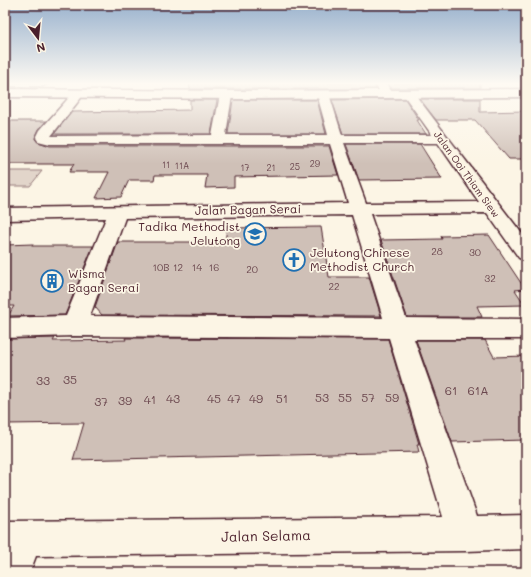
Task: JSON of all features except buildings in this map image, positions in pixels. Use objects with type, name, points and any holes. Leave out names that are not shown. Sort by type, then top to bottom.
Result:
[{"type":"street","points":[[64,110],[44,133],[43,138],[50,140],[442,139]]},
{"type":"street","points":[[218,140],[223,110]]},
{"type":"street","points":[[327,110],[358,209],[466,534]]},
{"type":"street","name":"Jalan Ooi Thiam Siew","points":[[421,110],[526,253]]},
{"type":"street","name":"Jalan Bagan Serai","points":[[5,214],[491,207]]},
{"type":"street","points":[[74,326],[118,212]]},
{"type":"street","points":[[5,328],[74,326],[526,329]]},
{"type":"street","name":"Jalan Selama","points":[[14,539],[526,532]]},
{"type":"street","points":[[12,572],[14,539]]},
{"type":"shaded area","points":[[5,171],[42,171],[30,186],[5,186]]},
{"type":"place","name":"Tadika Methodist Jelutong","points":[[255,234]]},
{"type":"place","name":"Jelutong Chinese Methodist Church","points":[[294,260]]},
{"type":"place","name":"Wisma Bagan Serai","points":[[52,281]]}]
